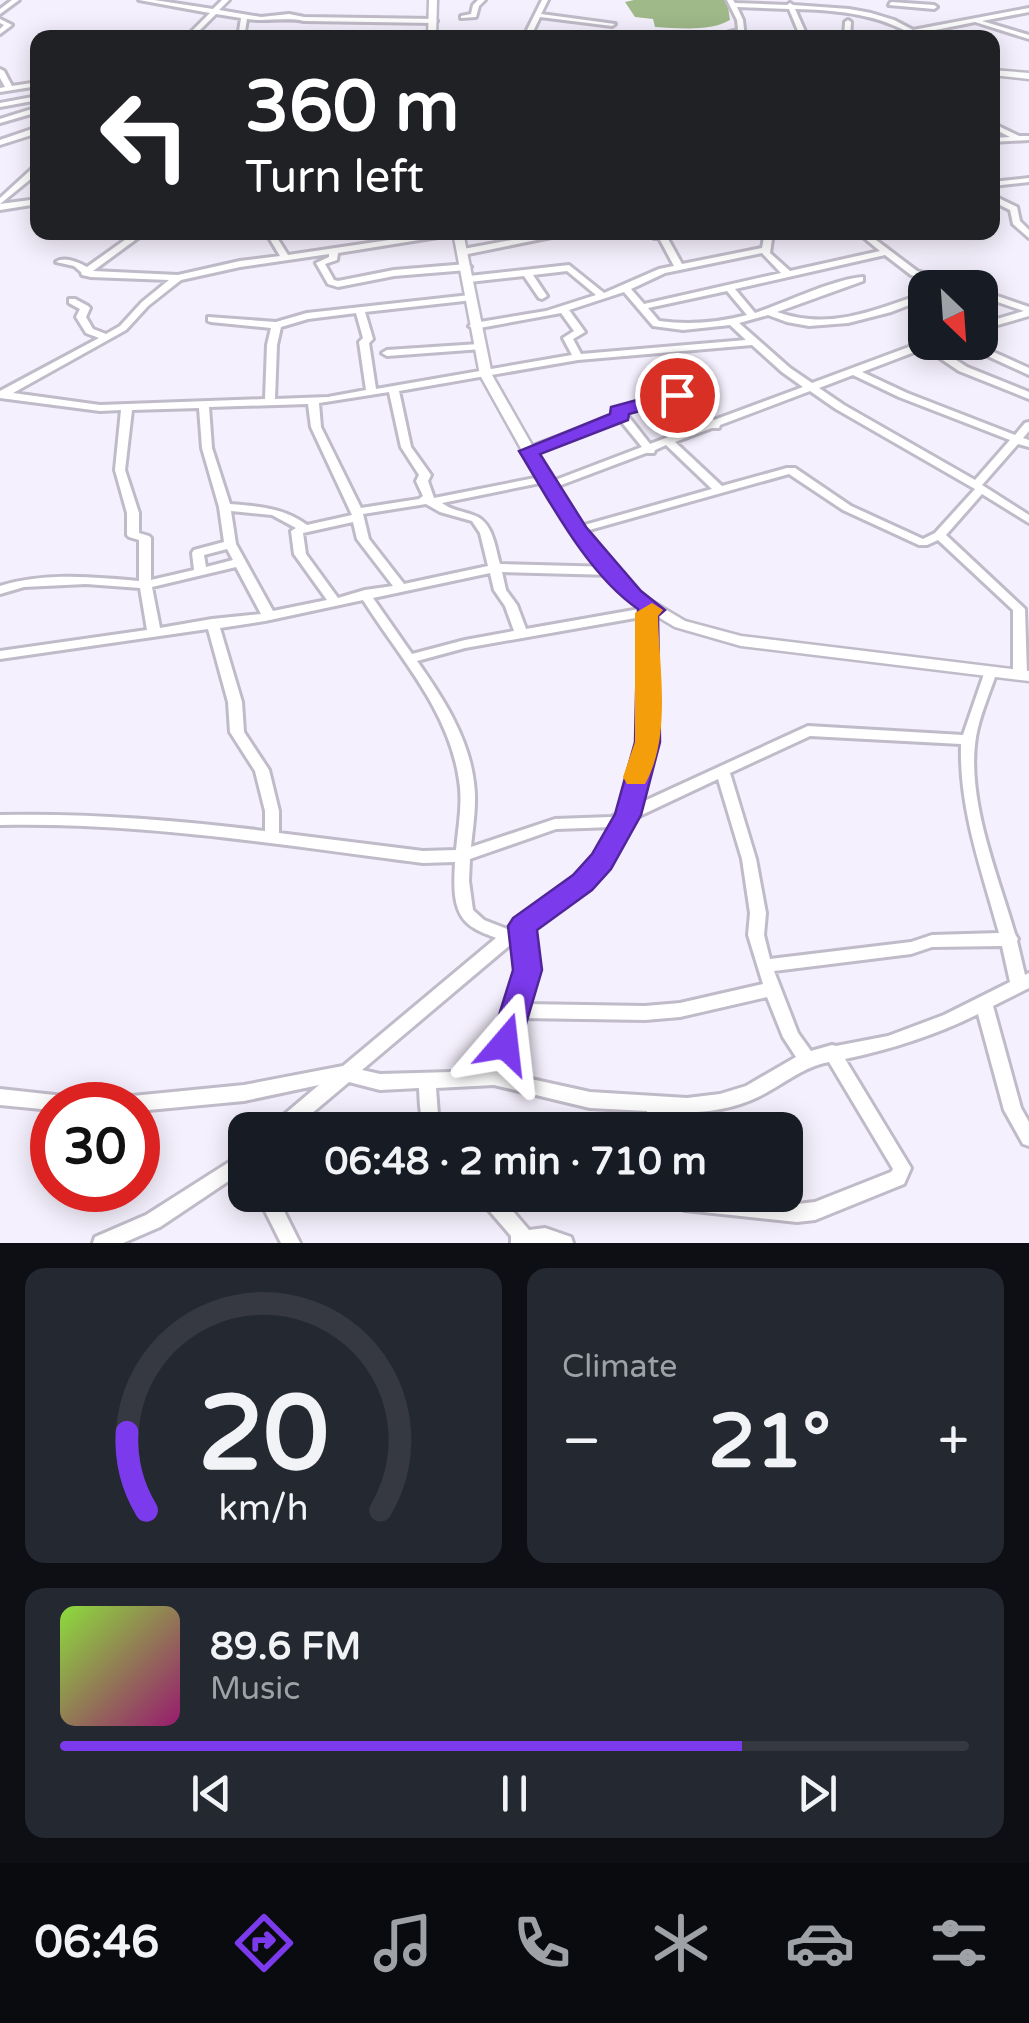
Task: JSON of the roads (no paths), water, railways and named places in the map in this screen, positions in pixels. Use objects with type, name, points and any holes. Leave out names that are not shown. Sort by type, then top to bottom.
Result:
[{"type":"street","points":[[0,12],[16,0]]},
{"type":"street","points":[[142,0],[247,14],[434,21]]},
{"type":"street","points":[[195,30],[226,0]]},
{"type":"street","points":[[433,0],[433,30]]},
{"type":"street","points":[[462,17],[474,16],[476,5],[482,0]]},
{"type":"street","points":[[530,30],[545,0]]},
{"type":"street","points":[[804,0],[819,6]]},
{"type":"street","points":[[838,0],[849,7]]},
{"type":"street","points":[[924,0],[934,7]]},
{"type":"street","points":[[741,30],[732,2],[849,7],[914,30],[1029,10]]},
{"type":"street","points":[[872,12],[892,2],[934,7]]},
{"type":"street","points":[[790,5],[801,30]]},
{"type":"street","points":[[934,7],[934,28]]},
{"type":"street","points":[[242,30],[247,14]]},
{"type":"street","points":[[537,15],[612,24]]},
{"type":"street","points":[[0,21],[9,25],[0,32]]},
{"type":"street","points":[[976,21],[1029,37]]},
{"type":"street","points":[[848,22],[848,30]]},
{"type":"street","points":[[0,71],[4,88],[30,84]]},
{"type":"street","points":[[1000,73],[1029,76]]},
{"type":"street","points":[[0,105],[30,99]]},
{"type":"street","points":[[0,121],[30,112]]},
{"type":"street","points":[[1000,128],[1024,138]]},
{"type":"street","points":[[0,143],[30,133]]},
{"type":"street","points":[[0,204],[30,176]]},
{"type":"street","points":[[1000,180],[1005,183]]},
{"type":"street","points":[[1000,183],[1029,180]]},
{"type":"street","points":[[0,204],[30,202]]},
{"type":"street","points":[[1000,202],[1014,210],[1016,222],[1029,235]]},
{"type":"street","points":[[84,272],[130,240]]},
{"type":"street","points":[[274,240],[285,257]]},
{"type":"street","points":[[60,262],[76,264],[84,272],[178,278],[400,240]]},
{"type":"street","points":[[461,240],[486,375],[578,530],[650,611],[741,641],[1024,675],[1019,610],[939,534]]},
{"type":"street","points":[[466,266],[547,240]]},
{"type":"street","points":[[661,240],[679,266]]},
{"type":"street","points":[[765,250],[767,240]]},
{"type":"street","points":[[871,240],[911,270]]},
{"type":"street","points":[[474,326],[528,319],[626,288],[679,266],[765,250]]},
{"type":"street","points":[[765,250],[788,274]]},
{"type":"street","points":[[333,251],[334,258],[320,263],[331,282],[338,284],[394,273],[466,266],[527,273],[569,268],[602,296]]},
{"type":"street","points":[[641,307],[887,252]]},
{"type":"street","points":[[527,273],[542,296]]},
{"type":"street","points":[[1,395],[123,328],[178,278]]},
{"type":"street","points":[[626,288],[658,325],[732,322],[771,313],[860,279]]},
{"type":"street","points":[[728,286],[753,316]]},
{"type":"street","points":[[210,319],[250,326],[277,324],[308,316],[470,298]]},
{"type":"street","points":[[72,300],[85,308],[80,317],[88,331],[106,337]]},
{"type":"street","points":[[998,300],[1029,311]]},
{"type":"street","points":[[771,313],[797,325],[851,321],[908,302]]},
{"type":"street","points":[[563,309],[580,332],[568,338],[578,358]]},
{"type":"street","points":[[998,321],[1029,311]]},
{"type":"street","points":[[360,312],[368,339],[364,342],[371,393]]},
{"type":"street","points":[[732,322],[812,390],[1029,520]]},
{"type":"street","points":[[270,401],[272,345],[277,324]]},
{"type":"street","points":[[1,395],[65,406],[314,400],[578,358],[755,342]]},
{"type":"street","points":[[387,352],[479,347]]},
{"type":"street","points":[[335,602],[300,554],[297,531],[302,527],[547,482],[650,451],[908,351]]},
{"type":"street","points":[[998,358],[1029,372]]},
{"type":"street","points":[[951,360],[963,369],[1029,396]]},
{"type":"street","points":[[858,372],[903,396],[1023,441]]},
{"type":"street","points":[[661,382],[715,426]]},
{"type":"street","points":[[394,390],[406,446],[424,475],[428,502]]},
{"type":"street","points":[[650,451],[618,411],[677,395]]},
{"type":"street","points":[[314,400],[316,427],[357,515],[363,539],[399,586]]},
{"type":"street","points":[[204,405],[207,448],[225,507],[230,544],[269,616]]},
{"type":"street","points":[[128,407],[120,470],[133,513],[132,531],[145,538],[145,585],[154,632]]},
{"type":"street","points":[[529,451],[621,416]]},
{"type":"street","points":[[578,530],[791,470],[847,508],[917,541],[929,541],[1023,441],[1029,425]]},
{"type":"street","points":[[670,443],[721,491]]},
{"type":"street","points":[[428,502],[476,518],[486,532],[500,590],[521,633]]},
{"type":"street","points":[[225,507],[266,509],[288,516],[302,527]]},
{"type":"street","points":[[200,571],[198,554],[230,544]]},
{"type":"street","points":[[0,590],[23,582],[145,585],[238,563]]},
{"type":"street","points":[[0,655],[269,616],[495,568],[612,570]]},
{"type":"street","points":[[365,594],[392,640],[410,659],[441,708],[463,761],[469,812],[462,856],[466,914],[479,924],[516,931]]},
{"type":"street","points":[[410,659],[521,633],[650,611]]},
{"type":"street","points":[[300,1112],[516,931],[582,882],[601,862],[628,815],[648,742],[650,611]]},
{"type":"street","points":[[212,622],[234,702],[237,732],[262,770],[272,811],[272,836]]},
{"type":"street","points":[[160,1101],[244,1093],[344,1073],[380,1082],[494,1078],[590,1100],[655,1105],[720,1102],[751,1092],[807,1059],[888,1044],[984,1005],[1024,982],[967,785],[968,740],[991,671]]},
{"type":"street","points":[[0,820],[44,819],[272,836],[317,846],[423,857],[462,856],[556,824],[613,822],[808,730],[968,740]]},
{"type":"street","points":[[723,773],[750,859],[758,913],[756,935],[764,966],[791,1037],[807,1059]]},
{"type":"street","points":[[494,1078],[527,970],[516,931]]},
{"type":"street","points":[[764,966],[910,948],[932,941],[1010,939]]},
{"type":"street","points":[[516,1011],[662,1012],[771,989]]},
{"type":"street","points":[[984,1005],[1014,1110],[1029,1138]]},
{"type":"street","points":[[780,1212],[814,1211],[898,1178],[902,1168],[832,1052]]},
{"type":"street","points":[[427,1080],[429,1112]]},
{"type":"street","points":[[0,1097],[30,1100]]},
{"type":"street","points":[[655,1105],[656,1112]]},
{"type":"street","points":[[102,1243],[154,1221],[228,1171]]},
{"type":"street","points":[[275,1212],[291,1243]]},
{"type":"street","points":[[499,1212],[521,1242],[545,1237],[564,1243]]}]
